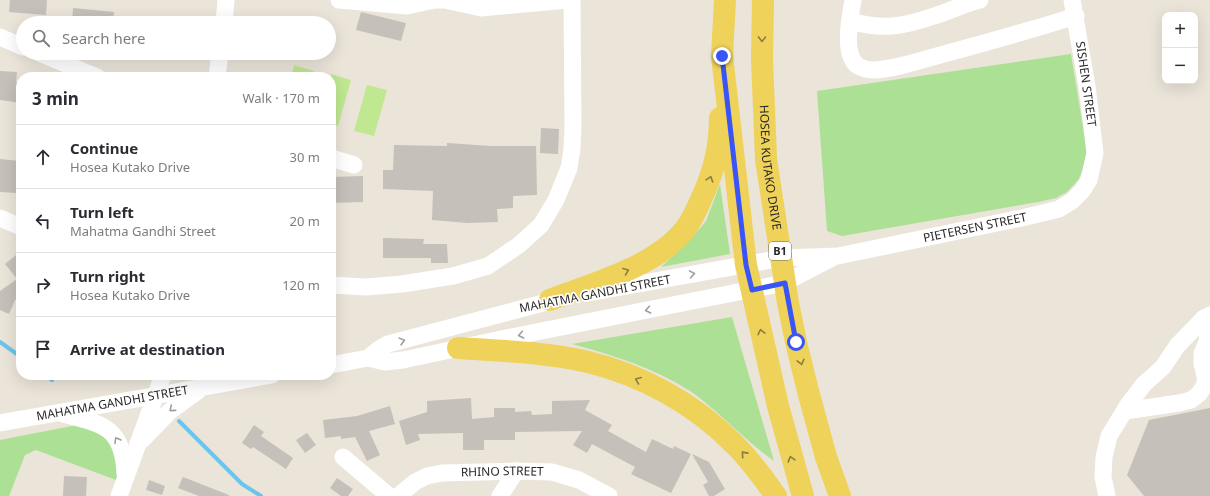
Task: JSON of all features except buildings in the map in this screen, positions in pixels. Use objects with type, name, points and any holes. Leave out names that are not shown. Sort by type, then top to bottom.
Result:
[{"type":"main road","points":[[550,300],[644,263],[669,246],[693,218],[710,179],[720,133],[725,0]]},
{"type":"main road","name":"HOSEA KUTAKO DRIVE","points":[[763,0],[762,59],[766,159],[785,283],[796,342],[826,457],[840,496]]},
{"type":"main road","points":[[722,56],[746,265],[778,406],[803,496]]},
{"type":"main road","points":[[458,348],[553,356],[588,362],[647,383],[678,399],[734,443],[776,496]]},
{"type":"street","points":[[225,16],[226,0]]},
{"type":"street","points":[[338,0],[407,6],[434,0],[445,0],[481,8],[568,0]]},
{"type":"street","points":[[336,285],[366,287],[402,284],[452,276],[488,266],[519,245],[541,225],[556,200],[569,168],[572,148],[572,0]]},
{"type":"street","points":[[854,0],[848,45],[851,58],[859,67],[872,70],[900,66],[1024,33],[1074,8]]},
{"type":"street","points":[[850,21],[867,26],[893,27],[934,16],[980,0]]},
{"type":"street","name":"SISHEN STREET","points":[[1074,8],[1095,153],[1092,169]]},
{"type":"street","points":[[0,37],[16,43]]},
{"type":"street","points":[[56,60],[85,72]]},
{"type":"street","points":[[218,72],[219,60]]},
{"type":"street","points":[[336,160],[354,165]]},
{"type":"street","name":"PIETERSEN STREET","points":[[782,258],[838,256],[1059,209],[1072,201],[1082,191],[1089,180],[1092,169]]},
{"type":"street","points":[[0,218],[16,225]]},
{"type":"street","name":"PIETERSEN STREET","points":[[785,283],[838,256]]},
{"type":"street","name":"MAHATMA GANDHI STREET","points":[[368,358],[388,344],[550,300],[782,258]]},
{"type":"street","name":"MAHATMA GANDHI STREET","points":[[336,364],[368,358],[385,362],[403,360],[785,283]]},
{"type":"street","points":[[1125,411],[1180,403],[1191,400],[1199,394],[1206,380],[1202,364],[1202,354],[1208,339],[1207,316]]},
{"type":"street","points":[[1107,496],[1103,477],[1104,457],[1109,436],[1128,405],[1144,384],[1163,367],[1177,346],[1207,316]]},
{"type":"street","points":[[119,496],[161,380]]},
{"type":"street","points":[[139,443],[170,411],[205,381],[226,383],[243,380]]},
{"type":"street","name":"MAHATMA GANDHI STREET","points":[[0,423],[155,395],[205,381]]},
{"type":"street","points":[[57,412],[104,426],[112,432],[122,451],[125,478]]},
{"type":"street","points":[[343,457],[389,496]]},
{"type":"street","points":[[500,496],[516,471]]},
{"type":"street","name":"RHINO STREET","points":[[398,496],[415,482],[427,476],[442,473],[516,471],[552,472],[578,480],[609,496]]},
{"type":"green space","points":[[1071,54],[1087,151],[1079,179],[1067,192],[1056,198],[1038,202],[842,236],[827,231],[817,91]]},
{"type":"green space","points":[[294,65],[314,71],[314,72],[292,72]]},
{"type":"green space","points":[[336,76],[351,80],[338,126],[336,125]]},
{"type":"green space","points":[[367,85],[387,90],[374,136],[354,131]]},
{"type":"green space","points":[[720,184],[730,254],[661,267],[691,239],[706,221]]},
{"type":"green space","points":[[732,317],[774,461],[690,391],[648,369],[633,363],[572,344]]},
{"type":"green space","points":[[77,425],[86,425],[112,442],[119,468],[116,480],[36,450],[25,455],[9,496],[0,496],[0,440]]},
{"type":"waterway","points":[[0,342],[16,353]]},
{"type":"waterway","points":[[179,421],[242,484],[261,496]]},
{"type":"route","points":[[722,56],[746,265],[752,290],[785,283],[796,342]]}]
